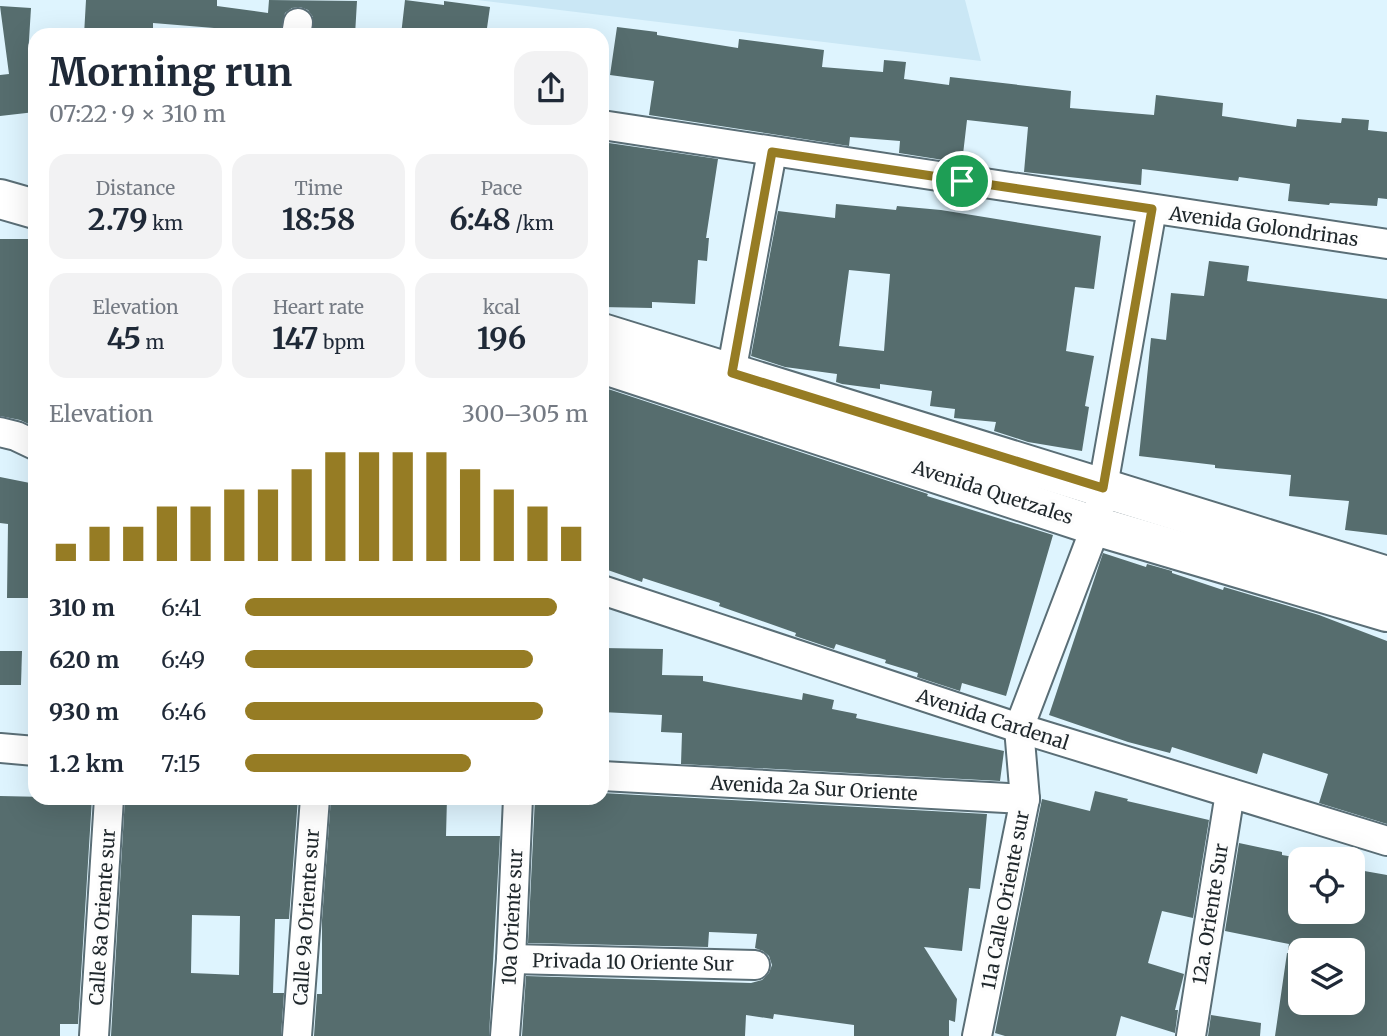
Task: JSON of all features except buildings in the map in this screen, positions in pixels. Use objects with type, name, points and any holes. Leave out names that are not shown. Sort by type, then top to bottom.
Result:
[{"type":"main road","points":[[0,198],[28,201]]},
{"type":"main road","points":[[0,198],[28,207]]},
{"type":"main road","name":"Avenida Quetzales","points":[[609,335],[1387,576]]},
{"type":"main road","name":"Avenida Quetzales","points":[[609,366],[1096,526],[1387,612]]},
{"type":"street","name":"Avenida Golondrinas","points":[[609,126],[1387,244]]},
{"type":"street","points":[[732,373],[772,152]]},
{"type":"street","name":"11a Calle Oriente sur","points":[[977,1036],[1025,799],[1019,728],[1096,526],[1152,209]]},
{"type":"street","points":[[0,432],[28,442]]},
{"type":"street","name":"Avenida Cardenal","points":[[609,592],[1019,728],[1387,841]]},
{"type":"street","points":[[0,748],[28,750]]},
{"type":"street","name":"Avenida 2a Sur Oriente","points":[[609,776],[1025,799]]},
{"type":"street","name":"12a. Oriente Sur","points":[[1191,1036],[1230,793]]},
{"type":"street","name":"Calle 8a Oriente sur","points":[[94,1036],[109,805]]},
{"type":"street","name":"Calle 9a Oriente sur","points":[[297,1036],[314,805]]},
{"type":"street","name":"10a Oriente sur","points":[[505,1036],[518,805]]},
{"type":"street","name":"Privada 10 Oriente Sur","points":[[511,959],[755,965]]},
{"type":"shaded area","points":[[477,0],[965,0],[981,61]]},
{"type":"route","points":[[772,152],[962,181],[1152,209],[1103,488],[732,373],[772,152]]}]
